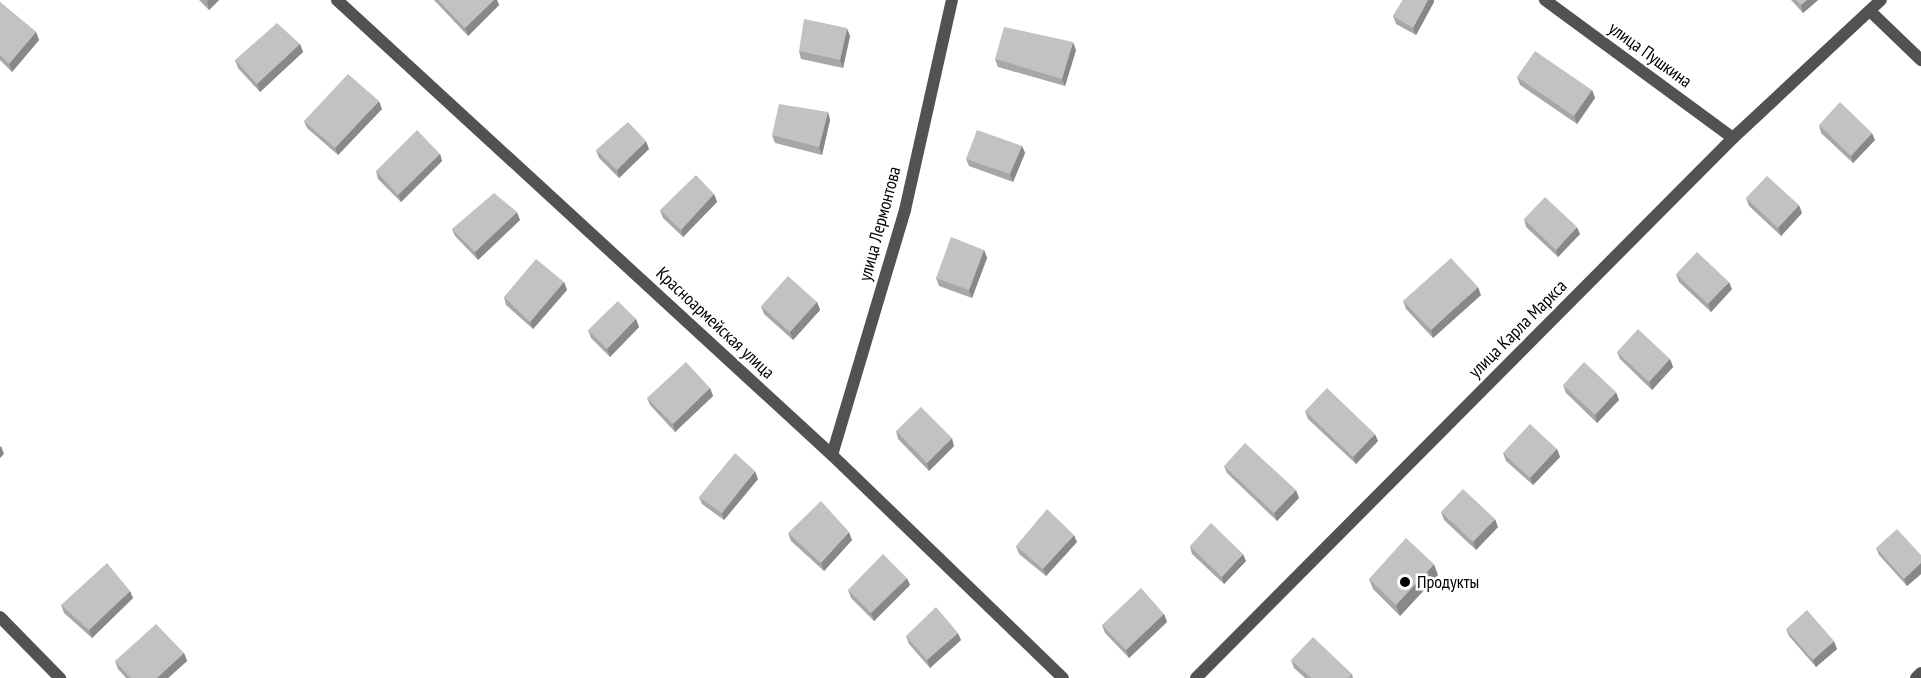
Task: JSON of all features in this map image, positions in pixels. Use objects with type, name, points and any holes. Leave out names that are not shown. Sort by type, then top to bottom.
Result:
[{"type":"street","name":"Красноармейская улица","points":[[337,0],[832,455],[1063,678]]},
{"type":"street","name":"улица Лермонтова","points":[[832,455],[905,210],[952,0]]},
{"type":"street","name":"улица Пушкина","points":[[1545,0],[1733,138]]},
{"type":"street","name":"улица Карла Маркса","points":[[1196,678],[1733,138],[1881,0]]},
{"type":"street","points":[[1870,11],[1921,60]]},
{"type":"street","points":[[0,617],[60,678]]},
{"type":"street","points":[[1916,678],[1921,673]]},
{"type":"building","points":[[438,0],[494,0],[465,28]]},
{"type":"building","points":[[1403,0],[1428,0],[1413,28],[1393,16]]},
{"type":"building","points":[[1796,0],[1807,0],[1801,5]]},
{"type":"building","points":[[0,2],[36,32],[9,64],[0,55]]},
{"type":"building","points":[[804,19],[847,28],[840,60],[799,51]]},
{"type":"building","points":[[277,23],[300,44],[257,84],[235,60]]},
{"type":"building","points":[[1004,27],[1073,42],[1062,79],[995,59]]},
{"type":"building","points":[[1535,51],[1592,90],[1574,116],[1517,77]]},
{"type":"building","points":[[348,74],[379,101],[335,148],[304,121]]},
{"type":"building","points":[[1840,102],[1872,133],[1851,156],[1819,125]]},
{"type":"building","points":[[779,104],[828,112],[819,147],[772,135]]},
{"type":"building","points":[[628,122],[646,141],[617,170],[596,150]]},
{"type":"building","points":[[417,130],[440,154],[398,195],[376,171]]},
{"type":"building","points":[[977,130],[1022,146],[1010,174],[966,159]]},
{"type":"building","points":[[696,175],[714,194],[681,230],[660,210]]},
{"type":"building","points":[[1767,176],[1799,205],[1778,228],[1746,198]]},
{"type":"building","points":[[494,193],[517,212],[475,252],[452,229]]},
{"type":"building","points":[[1545,197],[1577,227],[1556,250],[1524,219]]},
{"type":"building","points":[[951,237],[984,250],[969,290],[936,278]]},
{"type":"building","points":[[1697,252],[1729,282],[1708,304],[1676,274]]},
{"type":"building","points":[[1451,258],[1478,287],[1431,330],[1403,301]]},
{"type":"building","points":[[536,259],[564,282],[530,322],[504,297]]},
{"type":"building","points":[[788,276],[817,302],[790,332],[761,306]]},
{"type":"building","points":[[618,301],[636,319],[607,349],[588,330]]},
{"type":"building","points":[[1638,329],[1670,359],[1649,382],[1617,352]]},
{"type":"building","points":[[686,362],[710,388],[673,424],[647,398]]},
{"type":"building","points":[[1584,362],[1616,392],[1595,415],[1563,385]]},
{"type":"building","points":[[1327,388],[1375,434],[1353,457],[1305,411]]},
{"type":"building","points":[[921,407],[952,438],[927,463],[896,431]]},
{"type":"building","points":[[1530,424],[1557,449],[1530,478],[1503,453]]},
{"type":"building","points":[[1245,443],[1296,490],[1274,513],[1224,466]]},
{"type":"building","points":[[735,453],[755,471],[722,513],[699,497]]},
{"type":"building","points":[[1463,489],[1495,519],[1473,542],[1441,512]]},
{"type":"building","points":[[821,501],[849,532],[821,563],[788,533]]},
{"type":"building","points":[[1047,509],[1074,535],[1043,569],[1016,546]]},
{"type":"building","points":[[1211,523],[1243,554],[1222,577],[1190,546]]},
{"type":"building","points":[[1897,529],[1921,555],[1921,563],[1904,579],[1876,548]]},
{"type":"building","name":"Продукты","points":[[1406,538],[1434,564],[1396,605],[1369,579]]},
{"type":"building","points":[[883,554],[907,578],[871,613],[848,590]]},
{"type":"building","points":[[107,563],[130,591],[89,630],[61,605]]},
{"type":"building","points":[[1141,588],[1164,614],[1126,650],[1102,625]]},
{"type":"building","points":[[936,607],[958,633],[927,660],[906,636]]},
{"type":"building","points":[[1807,610],[1834,641],[1813,660],[1786,629]]},
{"type":"building","points":[[156,624],[184,653],[157,678],[131,678],[115,661]]},
{"type":"building","points":[[1313,637],[1352,674],[1348,678],[1311,678],[1291,660]]},
{"type":"place","name":"Продукты","points":[[1405,582]]}]
